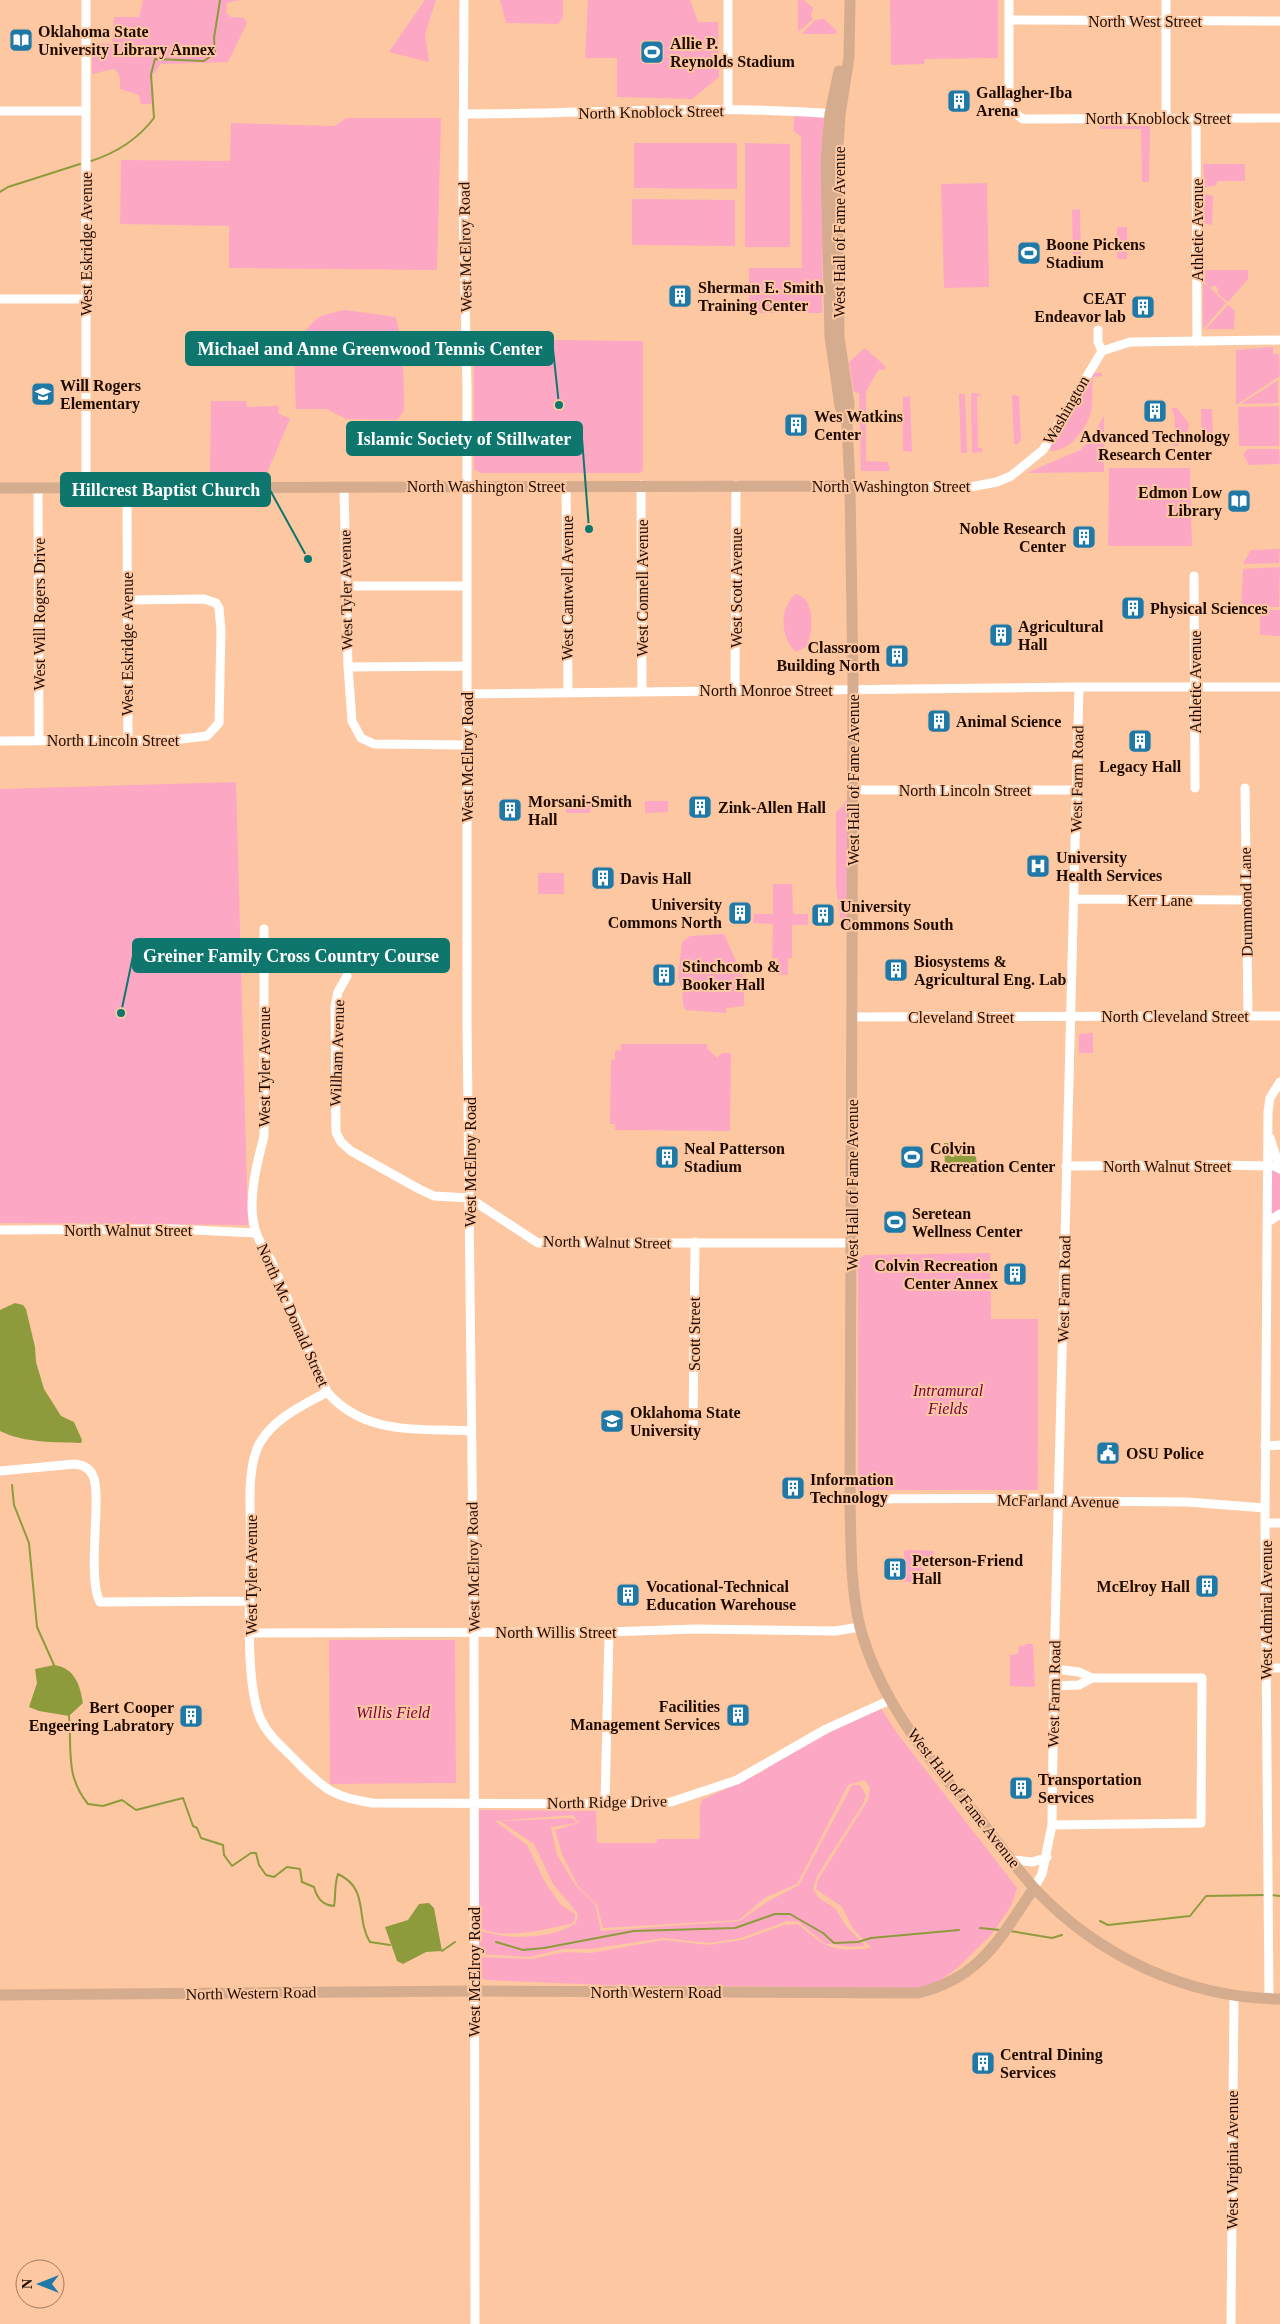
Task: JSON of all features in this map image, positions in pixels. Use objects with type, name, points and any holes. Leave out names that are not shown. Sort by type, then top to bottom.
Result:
[{"type":"main road","name":"West Hall of Fame Avenue","points":[[850,0],[848,38],[842,57],[835,114],[839,337],[850,404],[847,426],[850,486],[853,690],[850,1499],[853,1578],[860,1627],[890,1700],[951,1786],[1034,1888]]},
{"type":"main road","name":"North Washington Street","points":[[0,488],[566,485],[850,486]]},
{"type":"main road","name":"North Western Road","points":[[0,1995],[474,1991],[918,1994],[939,1988],[963,1976],[979,1964],[1034,1888]]},
{"type":"main road","points":[[1034,1888],[1077,1927],[1107,1949],[1165,1977],[1200,1988],[1234,1995],[1274,1999]]},
{"type":"street","name":"West Eskridge Avenue","points":[[86,0],[86,489]]},
{"type":"street","name":"West McElroy Road","points":[[464,0],[469,1198],[474,1633],[475,2324]]},
{"type":"street","points":[[728,0],[728,110]]},
{"type":"street","points":[[1009,0],[1009,20]]},
{"type":"street","points":[[1166,0],[1166,118]]},
{"type":"street","name":"North Knoblock Street","points":[[1009,20],[1010,109],[1023,119],[1280,118]]},
{"type":"street","name":"North West Street","points":[[1009,20],[1280,21]]},
{"type":"street","name":"North Knoblock Street","points":[[463,112],[469,114],[558,114],[728,110],[835,114]]},
{"type":"street","points":[[0,111],[86,111]]},
{"type":"street","name":"Athletic Avenue","points":[[1196,118],[1196,342]]},
{"type":"street","points":[[0,299],[86,299]]},
{"type":"street","points":[[1098,330],[1098,342],[1102,351],[1130,342],[1280,340]]},
{"type":"street","name":"Washington","points":[[1026,466],[1043,450],[1102,351]]},
{"type":"street","name":"North Washington Street","points":[[850,486],[977,486],[997,482],[1026,466]]},
{"type":"street","name":"West Cantwell Avenue","points":[[566,485],[568,692]]},
{"type":"street","name":"West Connell Avenue","points":[[641,485],[642,691]]},
{"type":"street","name":"West Scott Avenue","points":[[735,691],[736,485]]},
{"type":"street","name":"West Tyler Avenue","points":[[344,486],[348,667],[352,721],[361,738],[374,744],[468,745]]},
{"type":"street","name":"West Will Rogers Drive","points":[[38,488],[39,741]]},
{"type":"street","name":"West Eskridge Avenue","points":[[127,488],[128,740]]},
{"type":"street","name":"Athletic Avenue","points":[[1194,576],[1195,788]]},
{"type":"street","points":[[347,586],[466,586]]},
{"type":"street","name":"North Lincoln Street","points":[[0,741],[196,739],[207,736],[219,723],[221,630],[219,608],[211,601],[204,599],[127,600]]},
{"type":"street","points":[[348,667],[466,666]]},
{"type":"street","name":"North Monroe Street","points":[[467,694],[1078,687],[1280,687]]},
{"type":"street","name":"West Farm Road","points":[[1034,1888],[1042,1874],[1047,1857],[1052,1825],[1054,1669],[1077,790],[1078,687]]},
{"type":"street","name":"Drummond Lane","points":[[1245,788],[1248,1016]]},
{"type":"street","name":"North Lincoln Street","points":[[853,790],[1077,790]]},
{"type":"street","name":"Kerr Lane","points":[[1074,899],[1246,900]]},
{"type":"street","name":"West Tyler Avenue","points":[[256,1233],[253,1202],[258,1157],[264,1136],[264,929]]},
{"type":"street","name":"Willham Avenue","points":[[336,1132],[335,1006],[338,992],[347,976]]},
{"type":"street","name":"North Cleveland Street","points":[[1070,1017],[1280,1016]]},
{"type":"street","name":"Cleveland Street","points":[[852,1018],[1070,1017]]},
{"type":"street","name":"West Admiral Avenue","points":[[1274,1999],[1267,1895],[1265,1446],[1268,1130],[1270,1098],[1280,1082]]},
{"type":"street","points":[[1268,1130],[1280,1169]]},
{"type":"street","name":"North Walnut Street","points":[[336,1132],[341,1142],[351,1151],[434,1196],[469,1198],[538,1243],[852,1243]]},
{"type":"street","name":"North Walnut Street","points":[[1066,1166],[1267,1166],[1280,1169]]},
{"type":"street","points":[[1268,1222],[1280,1214]]},
{"type":"street","name":"North Walnut Street","points":[[0,1230],[172,1229],[256,1233]]},
{"type":"street","name":"North Mc Donald Street","points":[[256,1233],[260,1243],[272,1260],[327,1392],[338,1404],[354,1416],[371,1423],[471,1432]]},
{"type":"street","name":"Scott Street","points":[[693,1427],[695,1242]]},
{"type":"street","name":"West Tyler Avenue","points":[[309,1774],[274,1739],[262,1721],[255,1704],[252,1678],[250,1601],[251,1495],[254,1455],[261,1441],[282,1418],[327,1392]]},
{"type":"street","points":[[1265,1446],[1280,1445]]},
{"type":"street","points":[[0,1471],[75,1464],[83,1465],[90,1471],[96,1487],[96,1595],[100,1602],[250,1601]]},
{"type":"street","name":"McFarland Avenue","points":[[850,1499],[1059,1498],[1068,1501],[1187,1502],[1265,1508]]},
{"type":"street","points":[[1265,1523],[1280,1523]]},
{"type":"street","name":"North Willis Street","points":[[251,1633],[609,1632],[695,1629],[835,1631],[860,1627]]},
{"type":"street","points":[[605,1804],[609,1632]]},
{"type":"street","points":[[1266,1668],[1280,1668]]},
{"type":"street","points":[[1052,1825],[1201,1823],[1202,1678],[1092,1678],[1078,1672],[1054,1669]]},
{"type":"street","points":[[1054,1686],[1079,1685],[1092,1678]]},
{"type":"street","name":"North Ridge Drive","points":[[309,1774],[323,1788],[344,1799],[372,1803],[605,1804],[671,1802],[720,1787],[751,1773],[826,1729],[890,1700]]},
{"type":"street","points":[[1013,1860],[1033,1862],[1047,1857]]},
{"type":"street","name":"West Virginia Avenue","points":[[1231,2324],[1234,1995]]},
{"type":"green space","points":[[143,0],[240,0],[227,3],[226,13],[231,17],[244,18],[247,23],[228,62],[161,64],[152,76],[153,102],[151,104],[141,104],[139,95],[120,89],[120,77],[116,70],[92,74],[92,43],[112,44],[114,17],[139,17]]},
{"type":"green space","points":[[425,0],[436,0],[425,34],[429,62],[389,52]]},
{"type":"green space","points":[[500,0],[563,0],[563,17],[558,24],[506,23]]},
{"type":"green space","name":"Allie P. Reynolds Stadium","points":[[588,0],[690,0],[698,22],[718,22],[719,77],[692,99],[617,97],[617,58],[585,58]]},
{"type":"green space","points":[[798,0],[804,0],[813,8],[811,16],[813,19],[798,32]]},
{"type":"green space","points":[[890,0],[998,0],[998,58],[925,59],[924,64],[891,65]]},
{"type":"green space","points":[[824,19],[836,30],[836,34],[802,34],[815,20]]},
{"type":"green space","points":[[795,112],[824,114],[822,313],[749,313],[749,268],[802,268],[801,137],[793,130]]},
{"type":"green space","points":[[346,118],[441,118],[437,270],[229,268],[229,226],[120,224],[121,160],[230,161],[231,123],[335,126]]},
{"type":"green space","points":[[1100,125],[1150,126],[1149,182],[1142,182],[1141,129],[1100,129]]},
{"type":"green space","points":[[634,143],[737,143],[737,189],[634,188]]},
{"type":"green space","points":[[745,143],[790,144],[790,247],[745,247]]},
{"type":"green space","points":[[1203,164],[1245,164],[1245,181],[1218,181],[1215,186],[1205,187]]},
{"type":"green space","points":[[987,183],[989,287],[944,288],[941,184]]},
{"type":"green space","points":[[1203,195],[1213,196],[1212,225],[1203,223]]},
{"type":"green space","points":[[632,199],[735,200],[735,246],[632,245]]},
{"type":"green space","points":[[1080,209],[1081,257],[1073,256],[1072,210]]},
{"type":"green space","points":[[1117,227],[1127,227],[1127,259],[1117,259]]},
{"type":"green space","points":[[1203,270],[1248,270],[1248,279],[1228,302],[1217,293],[1219,290],[1215,285],[1210,288],[1203,280]]},
{"type":"green space","points":[[1203,283],[1226,303],[1203,329]]},
{"type":"green space","points":[[1228,305],[1235,311],[1234,329],[1206,329]]},
{"type":"green space","points":[[344,310],[396,317],[402,353],[404,386],[404,411],[397,420],[346,419],[327,409],[296,409],[296,360],[302,337],[318,318]]},
{"type":"green space","points":[[474,339],[643,341],[643,470],[640,473],[481,473],[474,469]]},
{"type":"green space","points":[[1273,347],[1273,354],[1279,354],[1280,376],[1236,405],[1236,350]]},
{"type":"green space","points":[[865,348],[886,367],[884,370],[879,369],[866,391],[866,461],[888,462],[890,471],[861,471],[859,393],[854,392],[849,362]]},
{"type":"green space","points":[[1094,373],[1102,373],[1102,376],[1093,377],[1092,406],[1088,421],[1073,442],[1059,450],[1051,451],[1051,444]]},
{"type":"green space","points":[[1278,380],[1278,403],[1241,404]]},
{"type":"green space","points":[[971,393],[982,394],[977,397],[978,448],[982,448],[982,452],[972,453]]},
{"type":"green space","points":[[959,394],[965,394],[967,453],[961,453]]},
{"type":"green space","points":[[1012,395],[1019,396],[1021,440],[1018,444],[1014,444]]},
{"type":"green space","points":[[910,396],[912,452],[903,451],[903,397]]},
{"type":"green space","points":[[211,401],[246,401],[247,407],[279,406],[278,413],[290,419],[266,475],[210,475]]},
{"type":"green space","points":[[1279,406],[1279,446],[1239,446],[1238,407]]},
{"type":"green space","points":[[1172,408],[1177,408],[1189,424],[1188,431],[1178,442],[1178,446],[1173,446],[1175,420]]},
{"type":"green space","points":[[1201,409],[1212,409],[1213,443],[1202,443]]},
{"type":"green space","points":[[1104,416],[1104,472],[1027,473],[1080,450],[1090,440]]},
{"type":"green space","points":[[1248,449],[1279,449],[1280,464],[1249,465],[1243,454]]},
{"type":"green space","points":[[1109,468],[1190,468],[1192,546],[1108,546]]},
{"type":"green space","points":[[1280,549],[1279,563],[1243,564],[1251,550]]},
{"type":"green space","points":[[1280,567],[1279,607],[1241,607],[1243,569]]},
{"type":"green space","points":[[795,594],[807,602],[811,616],[811,632],[807,646],[796,652],[784,631],[786,608]]},
{"type":"green space","points":[[1260,610],[1280,610],[1280,636],[1260,635]]},
{"type":"green space","points":[[236,782],[248,1225],[0,1223],[0,789]]},
{"type":"green space","points":[[853,790],[852,929],[841,922],[836,888],[836,812],[841,808]]},
{"type":"green space","points":[[567,801],[590,801],[590,813],[566,813]]},
{"type":"green space","points":[[645,801],[668,801],[668,812],[645,813]]},
{"type":"green space","points":[[538,873],[564,873],[564,894],[538,894]]},
{"type":"green space","points":[[773,884],[792,884],[793,914],[808,914],[808,925],[792,925],[792,958],[788,958],[788,975],[778,975],[778,958],[772,958],[773,924],[753,923],[754,914],[773,914]]},
{"type":"green space","points":[[724,934],[744,979],[744,1006],[726,1008],[726,1013],[686,1010],[683,1005],[682,990],[678,977],[682,942],[690,936]]},
{"type":"green space","points":[[1093,1033],[1093,1053],[1079,1053],[1079,1034]]},
{"type":"green space","points":[[621,1044],[707,1044],[707,1048],[717,1058],[722,1053],[731,1053],[730,1131],[615,1130],[615,1124],[610,1124],[611,1060],[615,1059],[615,1051],[621,1050]]},
{"type":"green space","points":[[1267,1166],[1280,1169],[1280,1214],[1272,1221]]},
{"type":"green space","name":"Intramural Fields","points":[[990,1253],[991,1319],[1038,1319],[1038,1490],[858,1490],[858,1259],[865,1255]]},
{"type":"green space","points":[[904,1551],[934,1551],[934,1559],[922,1559],[921,1565],[923,1572],[935,1574],[935,1582],[905,1582]]},
{"type":"green space","name":"Willis Field","points":[[329,1640],[455,1640],[456,1783],[330,1784]]},
{"type":"green space","points":[[1025,1644],[1033,1644],[1035,1687],[1010,1686],[1010,1655],[1018,1654],[1019,1646],[1025,1646]]},
{"type":"green space","points":[[880,1707],[897,1733],[1017,1888],[1011,1906],[992,1934],[956,1969],[935,1984],[916,1988],[606,1985],[487,1980],[480,1977],[480,1957],[532,1959],[564,1952],[591,1953],[664,1940],[708,1945],[742,1940],[784,1925],[798,1924],[816,1939],[831,1947],[839,1949],[871,1948],[852,1927],[842,1907],[816,1889],[818,1880],[868,1800],[870,1788],[865,1780],[848,1785],[797,1884],[766,1897],[739,1920],[603,1928],[597,1905],[578,1886],[562,1854],[555,1830],[579,1823],[573,1815],[495,1821],[527,1845],[546,1884],[561,1905],[575,1914],[575,1920],[571,1924],[512,1934],[489,1931],[479,1927],[479,1810],[596,1811],[597,1843],[656,1843],[658,1839],[699,1839],[702,1800],[762,1772],[787,1754]]},
{"type":"green space","points":[[852,1785],[860,1785],[866,1795],[864,1802],[817,1876],[813,1889],[819,1898],[836,1909],[846,1926],[865,1946],[849,1947],[824,1943],[799,1922],[787,1921],[741,1938],[709,1943],[664,1938],[590,1949],[563,1949],[529,1957],[479,1954],[478,1930],[515,1937],[554,1933],[576,1923],[578,1914],[553,1884],[534,1844],[500,1821],[572,1818],[577,1823],[551,1827],[557,1855],[576,1886],[595,1904],[601,1931],[740,1921],[767,1902],[799,1885]]},
{"type":"shaded area","points":[[944,1143],[951,1143],[951,1157],[954,1157],[954,1149],[961,1146],[976,1157],[977,1166],[974,1175],[957,1165],[945,1165]]},
{"type":"shaded area","points":[[15,1303],[23,1305],[26,1309],[35,1347],[36,1362],[44,1389],[61,1416],[74,1422],[82,1440],[81,1443],[29,1440],[0,1431],[0,1310]]},
{"type":"shaded area","points":[[54,1665],[72,1674],[80,1690],[83,1703],[69,1716],[39,1711],[29,1707],[37,1683],[35,1669]]},
{"type":"shaded area","points":[[429,1903],[434,1908],[442,1951],[426,1952],[403,1964],[397,1961],[385,1927],[408,1920],[419,1904]]},
{"type":"waterway","points":[[91,161],[109,154],[134,139],[154,118],[151,74],[155,59],[204,61],[215,53],[214,38],[220,0]]},
{"type":"waterway","points":[[0,192],[8,187],[80,164]]},
{"type":"waterway","points":[[12,1485],[14,1505],[29,1543],[37,1627],[54,1665]]},
{"type":"waterway","points":[[69,1716],[73,1773],[81,1794],[88,1804],[103,1806],[122,1800],[136,1810],[183,1798],[193,1826],[197,1828],[201,1838],[223,1845],[224,1855],[232,1866],[251,1853],[256,1853],[259,1865],[266,1875],[274,1877],[287,1867],[300,1869],[302,1882],[314,1887],[318,1898],[323,1902],[334,1906],[338,1874],[348,1880],[358,1896],[363,1923],[370,1942],[390,1945]]},
{"type":"waterway","points":[[1100,1921],[1108,1925],[1190,1916],[1206,1896],[1264,1895]]},
{"type":"waterway","points":[[1271,1895],[1280,1896]]},
{"type":"waterway","points":[[496,1942],[523,1950],[544,1948],[634,1931],[735,1928],[775,1914],[790,1914],[823,1933],[834,1943],[959,1930]]},
{"type":"waterway","points":[[980,1928],[1000,1930]]},
{"type":"waterway","points":[[1010,1931],[1052,1938],[1062,1935]]},
{"type":"waterway","points":[[442,1951],[455,1942]]},
{"type":"place","name":"Oklahoma State University Library Annex","points":[[21,40]]},
{"type":"place","name":"Allie P. Reynolds Stadium","points":[[652,52]]},
{"type":"place","name":"Gallagher-Iba Arena","points":[[959,101]]},
{"type":"place","name":"Boone Pickens Stadium","points":[[1029,253]]},
{"type":"place","name":"Sherman E. Smith Training Center","points":[[680,296]]},
{"type":"place","name":"CEAT Endeavor lab","points":[[1143,307]]},
{"type":"place","name":"Will Rogers Elementary","points":[[43,394]]},
{"type":"place","name":"Michael and Anne Greenwood Tennis Center","points":[[559,405]]},
{"type":"place","name":"Advanced Technology Research Center","points":[[1155,411]]},
{"type":"place","name":"Wes Watkins Center","points":[[796,425]]},
{"type":"place","name":"Edmon Low Library","points":[[1239,501]]},
{"type":"place","name":"Islamic Society of Stillwater","points":[[589,529]]},
{"type":"place","name":"Noble Research Center","points":[[1084,537]]},
{"type":"place","name":"Hillcrest Baptist Church","points":[[308,559]]},
{"type":"place","name":"Physical Sciences","points":[[1133,608]]},
{"type":"place","name":"Agricultural Hall","points":[[1001,635]]},
{"type":"place","name":"Classroom Building North","points":[[897,656]]},
{"type":"place","name":"Animal Science","points":[[939,721]]},
{"type":"place","name":"Legacy Hall","points":[[1140,741]]},
{"type":"place","name":"Zink-Allen Hall","points":[[700,807]]},
{"type":"place","name":"Morsani-Smith Hall","points":[[510,810]]},
{"type":"place","name":"University Health Services","points":[[1038,866]]},
{"type":"place","name":"Davis Hall","points":[[603,878]]},
{"type":"place","name":"University Commons North","points":[[740,913]]},
{"type":"place","name":"University Commons South","points":[[823,915]]},
{"type":"place","name":"Biosystems & Agricultural Eng. Lab","points":[[896,970]]},
{"type":"place","name":"Stinchcomb & Booker Hall","points":[[664,975]]},
{"type":"place","name":"Greiner Family Cross Country Course","points":[[121,1013]]},
{"type":"place","name":"Neal Patterson Stadium","points":[[667,1157]]},
{"type":"place","name":"Colvin Recreation Center","points":[[912,1157]]},
{"type":"place","name":"Seretean Wellness Center","points":[[895,1222]]},
{"type":"place","name":"Colvin Recreation Center Annex","points":[[1015,1274]]},
{"type":"place","name":"Oklahoma State University","points":[[612,1421]]},
{"type":"place","name":"OSU Police","points":[[1108,1453]]},
{"type":"place","name":"Information Technology","points":[[793,1488]]},
{"type":"place","name":"Peterson-Friend Hall","points":[[895,1569]]},
{"type":"place","name":"McElroy Hall","points":[[1207,1586]]},
{"type":"place","name":"Vocational-Technical Education Warehouse","points":[[628,1595]]},
{"type":"place","name":"Facilities Management Services","points":[[738,1715]]},
{"type":"place","name":"Bert Cooper Engeering Labratory","points":[[191,1716]]},
{"type":"place","name":"Transportation Services","points":[[1021,1788]]},
{"type":"place","name":"Central Dining Services","points":[[983,2063]]}]
